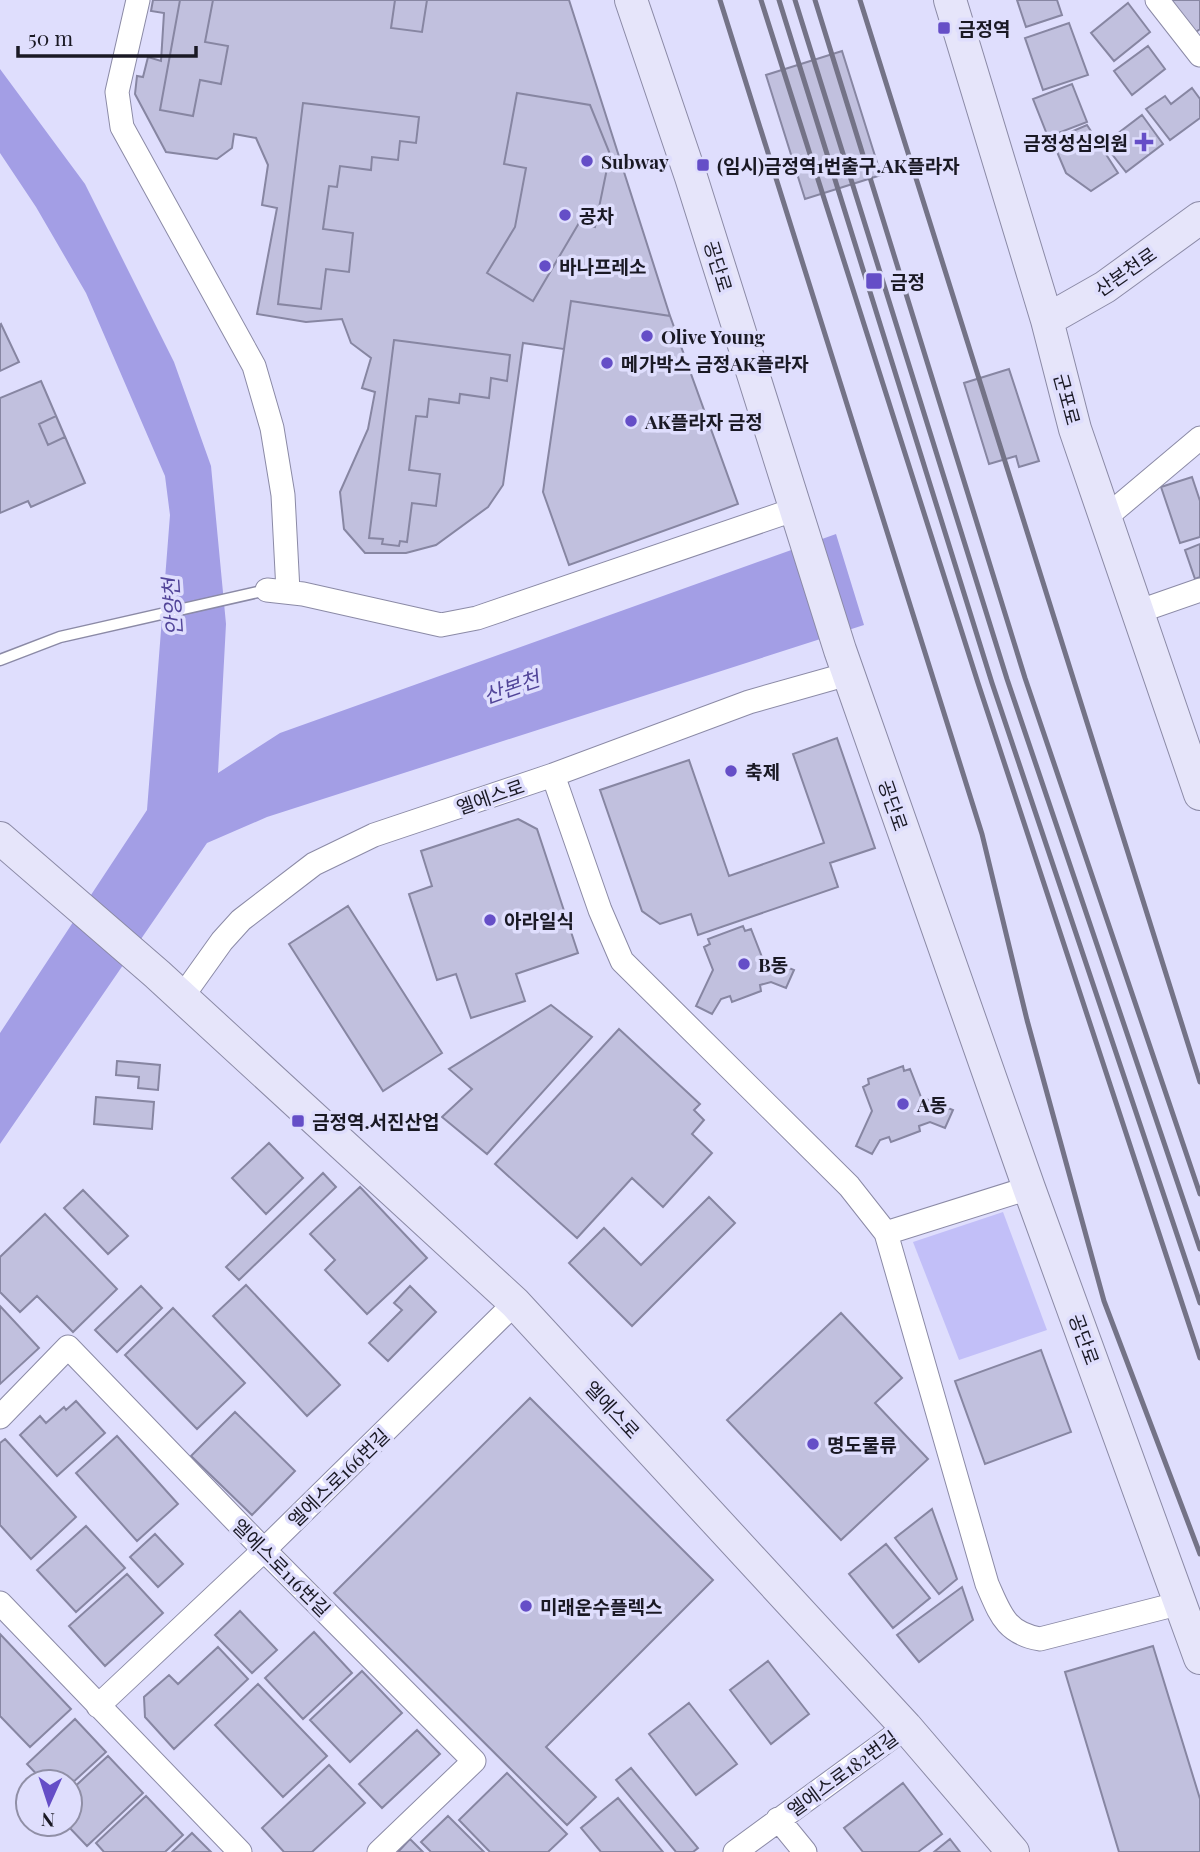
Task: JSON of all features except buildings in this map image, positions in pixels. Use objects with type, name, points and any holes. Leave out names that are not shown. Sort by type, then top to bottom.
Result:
[{"type":"street","points":[[138,0],[117,92],[122,127],[254,366],[272,428],[283,495],[277,590],[441,625],[477,618],[796,509]]},
{"type":"street","name":"공단로","points":[[631,0],[691,177],[844,662],[1029,1188],[1200,1658]]},
{"type":"street","name":"군포로","points":[[950,0],[1047,320],[1075,429],[1200,794]]},
{"type":"street","points":[[1157,0],[1200,55]]},
{"type":"street","name":"산본천로","points":[[1047,320],[1105,287],[1200,218]]},
{"type":"street","points":[[1108,528],[1200,440]]},
{"type":"street","points":[[1137,612],[1200,590]]},
{"type":"street","name":"엘에스로","points":[[182,997],[241,920],[314,864],[374,835],[553,775],[749,702],[844,662]]},
{"type":"street","points":[[553,775],[600,910],[622,961],[839,1176],[887,1233],[987,1584],[1011,1629],[1040,1639],[1181,1603]]},
{"type":"street","name":"엘에스로","points":[[0,838],[157,974],[515,1303],[906,1727],[1013,1852]]},
{"type":"street","points":[[887,1233],[1029,1188]]},
{"type":"street","name":"엘에스로166번길","points":[[98,1706],[264,1550],[515,1303]]},
{"type":"street","name":"엘에스로116번길","points":[[0,1417],[68,1348],[474,1761],[379,1852]]},
{"type":"street","points":[[0,1603],[240,1852]]},
{"type":"street","name":"엘에스로182번길","points":[[735,1852],[906,1727]]},
{"type":"street","name":"엘에스로182번길","points":[[778,1819],[805,1852]]},
{"type":"lane","points":[[0,660],[60,637],[277,590]]},
{"type":"shaded area","points":[[1003,1212],[1047,1330],[959,1360],[913,1242]]},
{"type":"water","points":[[0,69],[85,184],[174,362],[211,466],[226,624],[218,773],[280,733],[836,534],[864,625],[267,817],[207,843],[0,1144],[0,1033],[147,810],[170,515],[165,476],[86,293],[36,207],[0,153]]},
{"type":"railway","points":[[720,0],[982,834],[1027,1020],[1104,1301],[1200,1554]]},
{"type":"railway","points":[[761,0],[978,683],[1200,1358]]},
{"type":"railway","points":[[779,0],[992,683],[1200,1303]]},
{"type":"railway","points":[[795,0],[1007,679],[1200,1249]]},
{"type":"railway","points":[[815,0],[1025,678],[1200,1194]]},
{"type":"railway","points":[[860,0],[1200,1082]]},
{"type":"place","name":"금정역","points":[[944,28]]},
{"type":"place","name":"금정성심의원","points":[[1144,142]]},
{"type":"place","name":"Subway","points":[[587,161]]},
{"type":"place","name":"(임시)금정역1번출구.AK플라자","points":[[703,165]]},
{"type":"place","name":"공차","points":[[565,215]]},
{"type":"place","name":"바나프레소","points":[[545,266]]},
{"type":"place","name":"금정","points":[[874,281]]},
{"type":"place","name":"Olive Young","points":[[647,336]]},
{"type":"place","name":"메가박스 금정AK플라자","points":[[607,363]]},
{"type":"place","name":"AK플라자 금정","points":[[631,421]]},
{"type":"place","name":"축제","points":[[731,771]]},
{"type":"place","name":"아라일식","points":[[490,920]]},
{"type":"place","name":"B동","points":[[744,964]]},
{"type":"place","name":"A동","points":[[903,1104]]},
{"type":"place","name":"금정역.서진산업","points":[[298,1121]]},
{"type":"place","name":"명도물류","points":[[813,1444]]},
{"type":"place","name":"미래운수플렉스","points":[[526,1606]]},
{"type":"water label","name":"안양천","points":[[171,607]]},
{"type":"water label","name":"산본천","points":[[511,686]]}]
